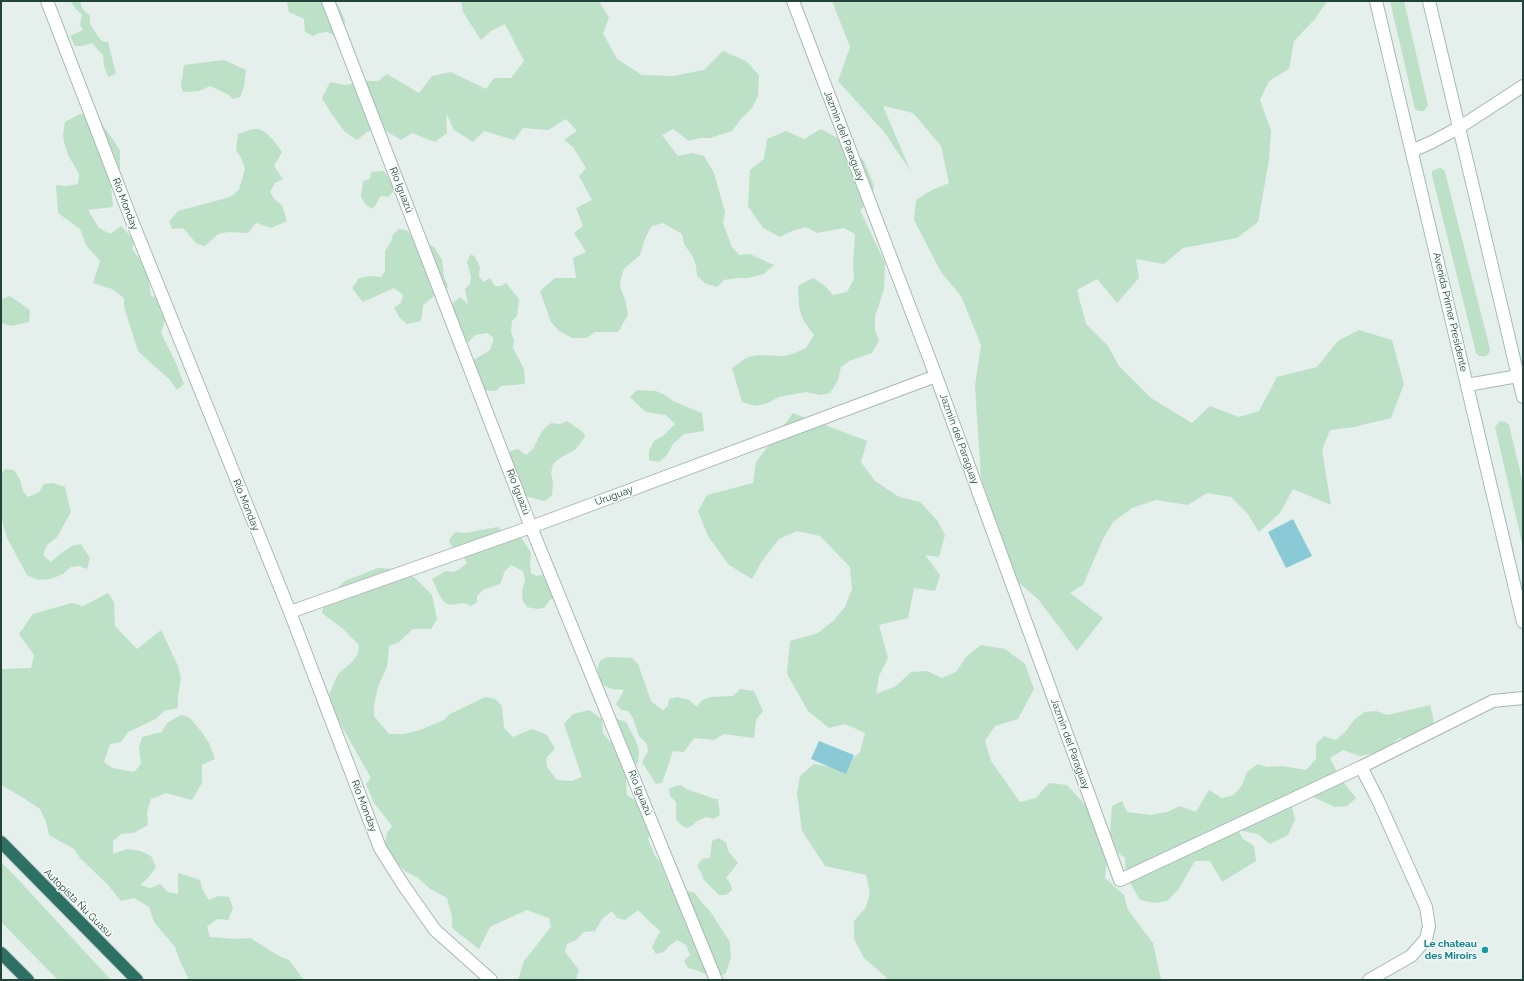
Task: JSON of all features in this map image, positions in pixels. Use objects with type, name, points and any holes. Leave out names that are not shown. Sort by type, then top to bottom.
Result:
[{"type":"highway","name":"Autopista Ñu Guasú","points":[[1,842],[137,980]]},
{"type":"highway","points":[[1,953],[28,980]]},
{"type":"street","name":"Río Monday","points":[[47,1],[133,224],[290,612],[380,848],[404,886],[435,930],[491,980]]},
{"type":"street","name":"Río Iguazú","points":[[328,1],[531,527],[716,980]]},
{"type":"street","name":"Jazmin del Paraguay","points":[[793,1],[936,376],[1120,880],[1361,766]]},
{"type":"street","name":"Avenida Primer Presidente","points":[[1376,1],[1523,622]]},
{"type":"street","points":[[1429,1],[1523,396]]},
{"type":"street","points":[[1412,151],[1460,127],[1523,86]]},
{"type":"street","name":"Uruguay","points":[[290,612],[531,527],[936,376]]},
{"type":"street","points":[[1467,385],[1518,376]]},
{"type":"street","points":[[1369,980],[1410,956],[1426,939],[1429,926],[1426,907],[1378,800],[1361,766],[1493,701],[1523,698]]},
{"type":"green space","points":[[70,1],[80,1],[82,8],[90,16],[90,24],[97,35],[102,41],[108,42],[116,74],[108,77],[104,66],[103,55],[92,43],[83,46],[75,46],[70,36],[83,30],[80,25],[82,15]]},
{"type":"green space","points":[[289,1],[335,1],[345,20],[343,33],[336,36],[327,32],[319,33],[313,36],[305,32],[304,19],[289,12],[287,3]]},
{"type":"green space","points":[[461,1],[599,1],[609,18],[603,33],[617,59],[642,75],[673,76],[704,70],[723,51],[746,61],[759,75],[758,96],[752,108],[732,131],[710,138],[700,138],[689,141],[673,129],[662,135],[678,156],[692,153],[704,156],[714,173],[725,212],[723,223],[732,247],[739,255],[750,254],[774,265],[764,274],[748,278],[724,280],[717,287],[706,284],[697,276],[693,257],[684,244],[682,234],[663,223],[652,226],[646,236],[640,255],[624,269],[621,278],[620,287],[625,299],[628,315],[618,332],[595,332],[587,338],[572,338],[559,331],[551,322],[540,291],[555,278],[576,278],[573,258],[586,252],[574,233],[583,226],[576,208],[592,200],[579,176],[586,168],[573,147],[564,140],[577,131],[566,119],[548,130],[523,128],[514,140],[484,131],[473,142],[454,130],[446,113],[447,133],[435,142],[412,133],[401,140],[379,127],[367,132],[357,140],[345,132],[322,98],[330,82],[345,85],[365,81],[378,81],[387,74],[419,93],[432,76],[451,72],[486,89],[494,78],[511,78],[524,61],[505,24],[491,31],[481,40],[463,12]]},
{"type":"green space","points":[[832,1],[1327,1],[1315,19],[1294,41],[1289,69],[1269,81],[1260,100],[1271,131],[1269,160],[1258,222],[1237,238],[1183,248],[1164,264],[1136,259],[1139,278],[1117,303],[1097,279],[1077,290],[1086,324],[1108,346],[1119,366],[1151,398],[1192,423],[1210,406],[1239,417],[1259,411],[1277,377],[1317,367],[1338,341],[1359,330],[1392,340],[1404,384],[1391,418],[1354,427],[1330,430],[1322,450],[1331,505],[1293,489],[1280,513],[1259,532],[1247,513],[1231,497],[1207,493],[1188,505],[1156,500],[1132,508],[1113,522],[1103,539],[1083,585],[1070,593],[1103,618],[1077,651],[1038,599],[1013,578],[981,477],[975,386],[981,345],[961,296],[941,272],[914,220],[916,200],[932,190],[949,183],[941,146],[913,113],[883,106],[911,172],[885,133],[838,81],[850,47]]},
{"type":"green space","points":[[1390,1],[1404,1],[1428,105],[1424,111],[1418,111],[1415,109]]},
{"type":"green space","points":[[224,60],[246,70],[244,87],[240,97],[233,99],[227,94],[210,86],[199,91],[183,92],[181,86],[184,65]]},
{"type":"green space","points":[[93,111],[120,150],[120,169],[111,188],[113,207],[88,210],[99,228],[110,234],[121,226],[134,240],[132,249],[144,265],[148,275],[151,296],[163,299],[166,317],[161,333],[176,363],[184,384],[177,390],[170,380],[138,351],[124,307],[124,298],[112,289],[93,283],[100,261],[86,245],[80,229],[58,213],[56,185],[67,186],[78,184],[79,174],[68,155],[64,142],[63,134],[65,122],[78,115]]},
{"type":"green space","points":[[253,129],[259,129],[266,133],[282,152],[274,166],[283,179],[275,183],[270,192],[275,200],[282,205],[287,221],[271,228],[256,223],[248,233],[228,232],[218,234],[205,246],[197,244],[183,228],[172,229],[169,222],[178,211],[230,197],[239,190],[245,169],[236,150],[238,134]]},
{"type":"green space","points":[[821,129],[845,142],[864,161],[874,186],[871,202],[860,210],[885,263],[884,289],[875,317],[875,330],[879,341],[872,353],[849,361],[841,367],[838,380],[830,393],[820,395],[806,392],[779,397],[768,403],[756,406],[742,402],[732,368],[746,358],[757,355],[785,356],[806,348],[814,335],[803,320],[799,307],[798,286],[813,278],[824,285],[833,295],[847,292],[854,279],[853,266],[855,234],[844,228],[817,233],[806,227],[792,231],[780,237],[763,228],[748,206],[750,170],[764,159],[767,139],[786,131],[804,139]]},
{"type":"green space","points":[[1439,168],[1443,169],[1445,172],[1490,349],[1486,356],[1479,356],[1476,353],[1432,175],[1432,171]]},
{"type":"green space","points":[[384,171],[394,186],[393,192],[388,197],[381,196],[373,209],[366,205],[361,197],[363,181],[370,179],[371,172]]},
{"type":"green space","points":[[399,229],[408,231],[413,239],[418,243],[424,242],[434,247],[442,260],[444,277],[448,286],[443,296],[434,296],[423,305],[421,321],[407,324],[400,318],[394,308],[401,303],[403,295],[394,288],[363,302],[352,288],[359,278],[370,276],[381,277],[385,272],[385,251],[391,242],[393,234]]},
{"type":"green space","points":[[471,254],[475,257],[480,267],[479,276],[483,282],[490,278],[495,286],[501,286],[506,283],[519,299],[517,316],[512,321],[511,332],[514,340],[513,348],[524,369],[525,384],[501,386],[496,391],[479,390],[475,383],[474,360],[490,350],[494,338],[487,333],[475,335],[468,343],[455,339],[445,310],[460,297],[468,304],[465,289],[470,284],[471,277],[467,262]]},
{"type":"green space","points":[[10,296],[30,310],[29,322],[11,326],[1,323],[1,299]]},
{"type":"green space","points":[[637,390],[656,391],[673,401],[702,413],[704,431],[684,434],[673,444],[667,455],[659,462],[649,460],[649,451],[654,441],[663,436],[675,424],[666,415],[646,412],[638,405],[630,397]]},
{"type":"green space","points":[[793,413],[867,441],[861,462],[875,481],[899,497],[920,502],[937,520],[945,535],[939,557],[925,555],[940,575],[935,591],[914,588],[908,618],[879,625],[888,658],[879,676],[876,694],[896,686],[911,672],[927,671],[942,678],[956,672],[966,657],[981,645],[1005,649],[1025,664],[1034,689],[1018,719],[995,726],[985,741],[991,761],[1020,802],[1036,798],[1049,783],[1067,785],[1110,832],[1112,806],[1122,801],[1127,812],[1151,815],[1167,812],[1180,806],[1196,812],[1209,790],[1222,798],[1234,795],[1242,785],[1247,772],[1258,764],[1267,767],[1282,766],[1306,770],[1316,759],[1316,744],[1324,736],[1336,740],[1345,732],[1355,719],[1365,712],[1376,711],[1388,715],[1430,705],[1434,721],[1426,732],[1413,738],[1399,738],[1384,751],[1360,756],[1343,750],[1330,758],[1340,778],[1356,798],[1347,806],[1335,807],[1311,796],[1293,797],[1292,806],[1295,820],[1288,835],[1270,844],[1258,834],[1238,830],[1243,839],[1254,846],[1256,861],[1222,882],[1210,861],[1195,861],[1178,890],[1167,901],[1155,903],[1140,900],[1126,876],[1125,858],[1118,853],[1110,833],[1105,878],[1124,895],[1128,910],[1153,943],[1161,980],[886,980],[886,977],[864,958],[854,939],[854,921],[866,907],[870,892],[866,875],[825,866],[802,831],[797,793],[800,776],[814,764],[841,769],[860,752],[865,733],[845,724],[829,728],[808,711],[787,674],[790,641],[818,633],[834,620],[845,607],[852,589],[850,567],[820,536],[797,531],[779,539],[762,561],[752,579],[729,565],[708,536],[698,511],[707,495],[753,483],[756,462]]},
{"type":"green space","points":[[567,421],[584,433],[585,437],[575,450],[560,458],[553,464],[551,473],[553,482],[552,495],[545,501],[524,496],[508,452],[518,449],[526,455],[533,449],[542,431],[551,423],[560,424]]},
{"type":"green space","points":[[1500,421],[1506,422],[1509,425],[1523,483],[1523,547],[1495,427]]},
{"type":"green space","points":[[5,469],[14,470],[20,480],[23,491],[28,497],[39,492],[44,484],[53,483],[65,487],[71,512],[57,537],[47,545],[43,555],[51,562],[72,546],[81,544],[90,558],[87,569],[79,566],[71,567],[63,574],[51,579],[38,580],[27,575],[7,538],[1,516],[1,475]]},
{"type":"green space","points":[[498,527],[505,533],[521,537],[531,553],[531,573],[537,576],[551,573],[557,597],[550,600],[544,608],[537,609],[527,607],[523,601],[522,592],[525,579],[523,571],[511,565],[505,571],[500,584],[483,590],[477,596],[477,602],[471,606],[464,603],[450,605],[444,602],[440,596],[432,579],[446,571],[454,572],[467,563],[463,556],[452,547],[449,540],[455,532],[465,533]]},
{"type":"green space","points":[[378,568],[396,569],[414,577],[432,595],[437,619],[431,629],[413,629],[399,642],[389,646],[387,667],[378,687],[374,705],[374,716],[389,734],[404,734],[420,730],[444,720],[450,714],[485,697],[495,699],[502,706],[504,728],[513,737],[532,729],[547,735],[555,749],[546,758],[547,767],[557,780],[571,781],[582,777],[564,724],[573,714],[589,710],[602,719],[603,733],[611,743],[614,718],[626,722],[637,743],[639,752],[638,763],[630,768],[626,781],[627,795],[636,801],[644,803],[651,830],[648,839],[655,856],[661,864],[670,887],[695,893],[710,911],[730,942],[731,957],[726,973],[715,979],[699,971],[688,968],[684,961],[690,955],[686,945],[677,940],[664,952],[656,954],[652,947],[660,931],[638,910],[625,920],[617,918],[612,911],[602,919],[595,931],[584,932],[576,940],[567,944],[565,952],[579,970],[576,980],[518,980],[524,961],[551,927],[549,918],[527,910],[490,927],[479,949],[452,928],[452,917],[447,898],[430,889],[418,878],[405,871],[390,856],[385,843],[387,833],[392,826],[374,803],[366,784],[371,778],[341,725],[325,704],[338,674],[352,662],[358,654],[359,645],[342,628],[322,613],[325,600],[345,581]]},
{"type":"green space","points":[[108,593],[114,602],[115,626],[137,649],[161,630],[178,666],[181,678],[178,708],[164,711],[156,719],[128,732],[121,742],[110,744],[104,762],[112,768],[134,772],[141,764],[139,748],[142,737],[162,732],[167,723],[181,715],[190,718],[201,731],[209,743],[215,759],[202,765],[202,783],[192,800],[166,793],[151,799],[147,812],[148,825],[133,833],[121,834],[113,841],[113,854],[127,849],[140,851],[151,856],[156,867],[149,877],[140,885],[150,888],[160,884],[168,892],[178,894],[178,873],[200,880],[203,891],[209,900],[218,896],[229,897],[233,908],[228,920],[217,919],[207,927],[210,937],[235,939],[250,938],[279,956],[289,960],[304,980],[189,980],[175,947],[154,922],[149,907],[134,898],[121,901],[107,884],[80,858],[74,849],[49,835],[46,822],[40,809],[1,785],[1,669],[31,668],[34,655],[19,634],[33,614],[72,603],[83,606]]},
{"type":"green space","points":[[607,657],[632,658],[638,664],[651,701],[663,710],[668,706],[669,699],[677,697],[689,700],[697,707],[701,701],[710,697],[733,696],[740,689],[754,691],[763,711],[756,720],[754,738],[724,734],[714,740],[694,738],[684,752],[673,751],[662,783],[656,784],[642,762],[648,751],[647,744],[639,736],[633,718],[628,711],[621,710],[616,704],[624,690],[612,689],[603,685],[599,680],[597,673],[598,666],[601,660]]},
{"type":"green space","points":[[681,785],[686,789],[713,798],[709,798],[718,799],[720,815],[714,819],[706,817],[686,828],[680,824],[676,820],[676,802],[670,796],[669,789]]},
{"type":"green space","points":[[718,838],[726,842],[728,851],[738,863],[726,878],[730,883],[732,890],[726,895],[719,895],[703,879],[697,866],[702,859],[710,858],[712,841]]},
{"type":"green space","points":[[1,862],[111,980],[58,980],[1,922]]},
{"type":"water","points":[[1293,519],[1312,556],[1286,568],[1268,532]]},
{"type":"water","points":[[819,741],[854,755],[846,774],[811,759]]},
{"type":"place","name":"Le chateau des Miroirs","points":[[1485,950]]}]
